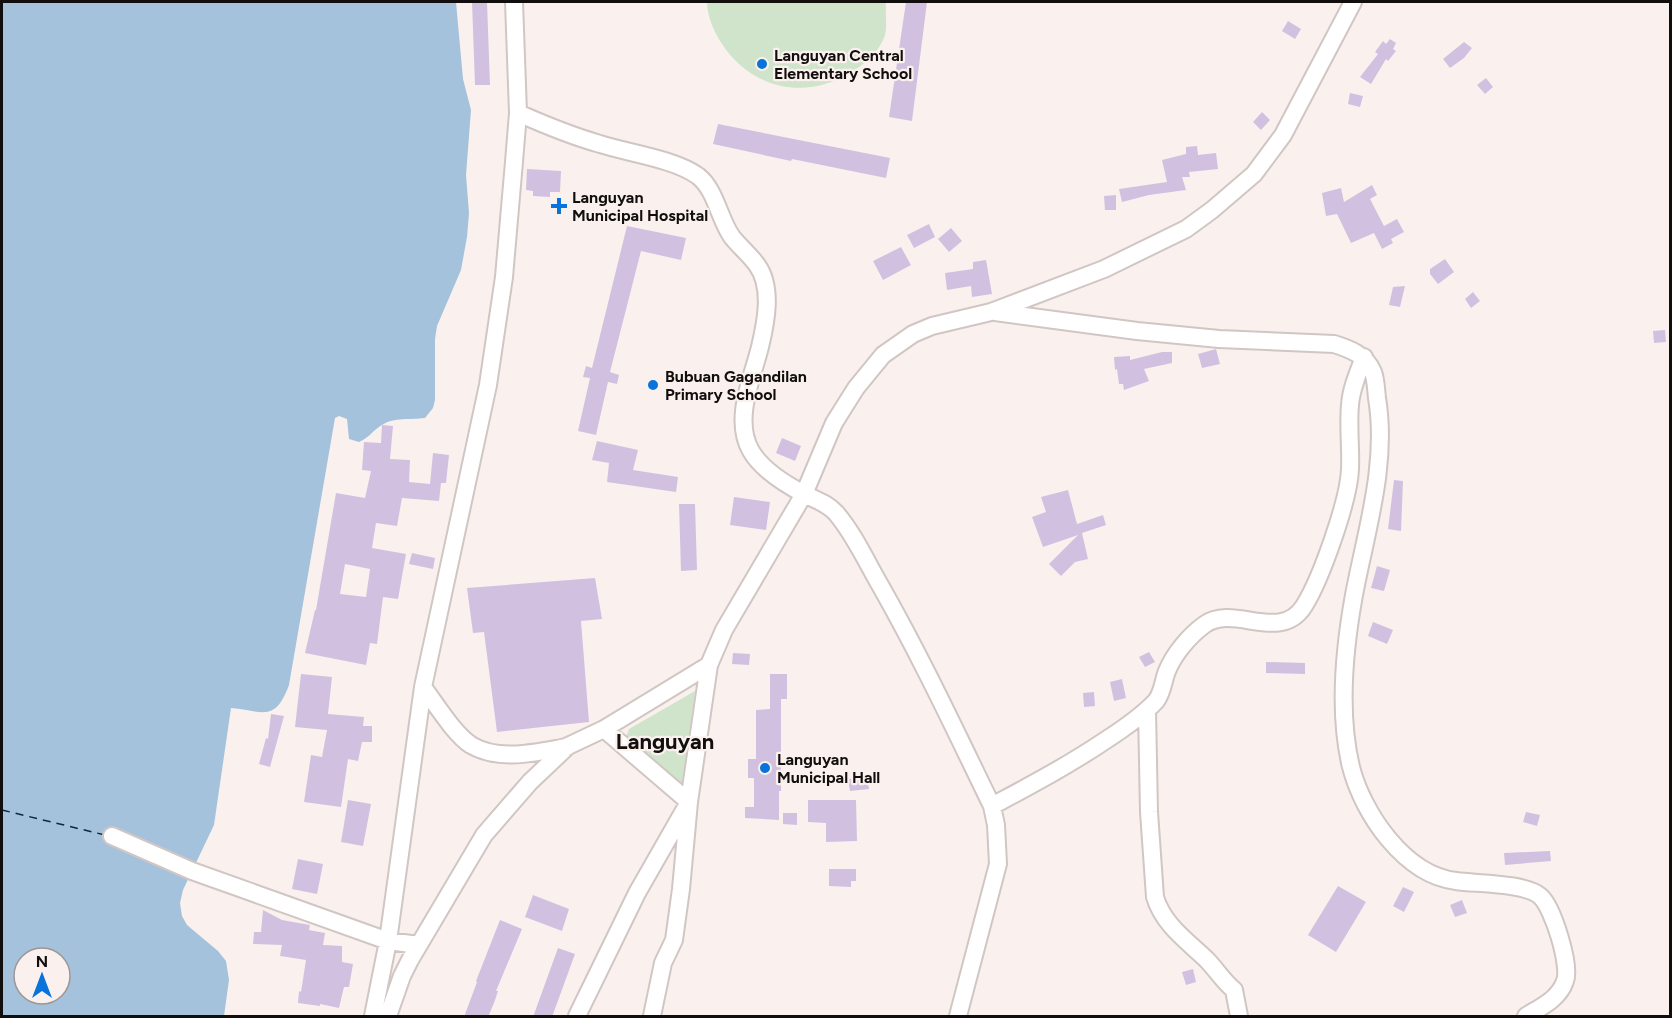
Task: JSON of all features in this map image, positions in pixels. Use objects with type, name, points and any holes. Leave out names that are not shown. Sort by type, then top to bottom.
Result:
[{"type":"street","points":[[381,1014],[388,941],[423,687],[490,376],[504,277],[518,113],[514,2]]},
{"type":"street","points":[[652,1017],[663,963],[674,940],[689,802],[710,665],[724,630],[804,494],[834,423],[856,388],[883,356],[913,334],[932,326],[991,312],[1104,269],[1186,229],[1212,210],[1254,174],[1283,135],[1353,2]]},
{"type":"street","points":[[518,113],[575,136],[667,162],[699,177],[726,226],[758,266],[766,292],[766,311],[746,404],[743,434],[757,461],[768,471],[804,494],[827,505],[836,513],[911,640],[992,806],[999,847],[998,864],[958,1017]]},
{"type":"street","points":[[991,312],[1219,339],[1334,344],[1364,357],[1373,372],[1380,416],[1374,498],[1367,542],[1354,595],[1347,645],[1345,700],[1351,767],[1361,795],[1376,824],[1414,863],[1445,879],[1528,890],[1539,895],[1546,903],[1564,956],[1566,980],[1553,1000],[1526,1017]]},
{"type":"street","points":[[992,806],[1068,766],[1122,730],[1147,710],[1158,698],[1167,671],[1175,657],[1193,634],[1205,624],[1218,618],[1228,617],[1278,624],[1290,619],[1303,608],[1317,579],[1348,487],[1350,405],[1364,357]]},
{"type":"street","points":[[381,1014],[484,835],[530,782],[568,747],[604,729],[710,665]]},
{"type":"street","points":[[423,687],[458,732],[471,744],[486,751],[515,754],[568,747]]},
{"type":"street","points":[[1147,710],[1149,812],[1155,897],[1159,910],[1169,923],[1234,990],[1239,1017]]},
{"type":"street","points":[[604,729],[689,802]]},
{"type":"street","points":[[577,1017],[637,893],[689,802]]},
{"type":"street","points":[[112,836],[192,871],[388,941],[419,945]]},
{"type":"green space","points":[[707,2],[886,2],[885,34],[879,48],[867,61],[836,80],[818,86],[800,88],[782,86],[765,81],[734,60],[714,29]]},
{"type":"green space","points":[[695,691],[682,783],[670,782],[626,737],[629,729]]},
{"type":"water","points":[[2,2],[456,2],[463,79],[471,110],[466,175],[469,213],[461,270],[437,326],[435,400],[433,408],[425,418],[386,422],[359,442],[349,439],[347,419],[339,416],[335,418],[289,685],[279,705],[273,710],[260,712],[231,708],[214,825],[183,890],[180,903],[182,916],[187,925],[218,951],[226,961],[229,980],[224,1016],[2,1016]]},
{"type":"building","points":[[472,2],[487,2],[490,85],[475,85]]},
{"type":"building","points":[[906,2],[927,2],[912,121],[889,117]]},
{"type":"building","points":[[1288,21],[1301,29],[1295,39],[1282,31]]},
{"type":"building","points":[[1390,39],[1396,43],[1393,49],[1396,51],[1388,61],[1386,59],[1371,84],[1360,77],[1378,54],[1375,52],[1383,41],[1386,44]]},
{"type":"building","points":[[1464,42],[1472,48],[1464,58],[1450,68],[1443,59]]},
{"type":"building","points":[[1486,78],[1493,87],[1485,94],[1477,85]]},
{"type":"building","points":[[1350,93],[1363,96],[1360,107],[1348,104]]},
{"type":"building","points":[[1262,112],[1270,120],[1261,130],[1253,122]]},
{"type":"building","points":[[718,124],[890,158],[886,178],[713,144]]},
{"type":"building","points":[[1197,146],[1198,155],[1216,153],[1218,169],[1189,172],[1190,177],[1182,177],[1186,190],[1149,195],[1122,202],[1119,189],[1167,182],[1162,160],[1186,154],[1186,147]]},
{"type":"building","points":[[527,169],[561,171],[560,192],[550,192],[550,197],[533,196],[533,191],[526,190]]},
{"type":"building","points":[[1372,185],[1377,195],[1370,199],[1384,226],[1397,219],[1404,232],[1391,239],[1393,243],[1382,249],[1374,233],[1351,243],[1337,214],[1326,216],[1322,193],[1341,188],[1344,202]]},
{"type":"building","points":[[1116,195],[1116,210],[1105,210],[1104,196]]},
{"type":"building","points":[[929,224],[935,237],[914,248],[907,235]]},
{"type":"building","points":[[627,226],[686,238],[681,260],[641,251],[610,372],[619,375],[617,384],[608,382],[596,435],[578,431],[590,378],[583,377],[586,366],[592,368]]},
{"type":"building","points":[[951,228],[962,241],[949,252],[938,239]]},
{"type":"building","points":[[901,247],[911,265],[883,280],[873,261]]},
{"type":"building","points":[[1445,259],[1454,272],[1438,284],[1430,274],[1430,269]]},
{"type":"building","points":[[986,260],[992,294],[972,297],[971,286],[947,290],[945,273],[973,269],[973,262]]},
{"type":"building","points":[[1405,286],[1400,307],[1389,305],[1393,287]]},
{"type":"building","points":[[1473,292],[1480,301],[1471,308],[1465,299]]},
{"type":"building","points":[[1665,330],[1666,342],[1654,343],[1653,331]]},
{"type":"building","points":[[1216,349],[1220,364],[1202,368],[1198,354]]},
{"type":"building","points":[[1162,352],[1172,352],[1172,363],[1144,369],[1149,381],[1124,390],[1123,384],[1119,384],[1114,357],[1130,356],[1130,360]]},
{"type":"building","points":[[382,425],[393,426],[390,459],[410,460],[409,482],[430,484],[433,453],[449,455],[446,483],[441,483],[439,501],[402,498],[397,526],[376,523],[372,548],[406,554],[398,599],[383,597],[377,644],[370,643],[366,665],[305,653],[316,610],[336,493],[365,498],[371,471],[362,470],[364,442],[381,443]],"holes":[[[345,564],[370,569],[366,597],[340,594]]]},
{"type":"building","points":[[782,438],[801,446],[795,461],[776,453]]},
{"type":"building","points":[[597,441],[638,450],[633,470],[678,477],[676,492],[607,482],[609,463],[592,460]]},
{"type":"building","points":[[1394,480],[1403,481],[1401,531],[1388,529]]},
{"type":"building","points":[[1068,490],[1077,524],[1103,515],[1106,525],[1082,533],[1088,559],[1075,562],[1061,576],[1049,564],[1078,535],[1043,547],[1032,517],[1046,512],[1041,497]]},
{"type":"building","points":[[734,497],[770,502],[766,530],[730,525]]},
{"type":"building","points":[[679,504],[695,504],[697,570],[681,571]]},
{"type":"building","points":[[412,553],[435,558],[433,569],[409,564]]},
{"type":"building","points":[[1377,566],[1390,570],[1384,591],[1371,588]]},
{"type":"building","points":[[595,578],[602,619],[581,621],[589,722],[497,732],[484,632],[473,633],[467,588]]},
{"type":"building","points":[[1373,622],[1393,630],[1387,644],[1368,636]]},
{"type":"building","points":[[1149,652],[1155,662],[1145,667],[1139,657]]},
{"type":"building","points":[[733,653],[750,654],[749,665],[732,664]]},
{"type":"building","points":[[1266,662],[1305,663],[1305,674],[1266,673]]},
{"type":"building","points":[[301,674],[332,677],[328,714],[364,717],[363,726],[372,726],[372,742],[362,742],[358,761],[348,759],[341,807],[304,802],[311,755],[322,757],[327,730],[295,727]]},
{"type":"building","points":[[770,674],[787,674],[787,699],[781,699],[779,820],[745,818],[745,807],[754,807],[754,778],[748,778],[748,759],[756,759],[756,710],[770,709]]},
{"type":"building","points":[[1122,679],[1126,698],[1114,701],[1110,682]]},
{"type":"building","points":[[1094,692],[1095,706],[1084,707],[1083,693]]},
{"type":"building","points":[[271,714],[284,716],[270,767],[259,764],[266,738],[268,739]]},
{"type":"building","points":[[867,776],[869,789],[850,791],[848,779]]},
{"type":"building","points":[[348,800],[371,804],[363,846],[341,842]]},
{"type":"building","points":[[808,800],[856,800],[857,841],[826,842],[826,823],[808,822]]},
{"type":"building","points":[[1526,812],[1540,815],[1537,826],[1523,822]]},
{"type":"building","points":[[783,813],[797,813],[797,825],[783,824]]},
{"type":"building","points":[[1550,851],[1551,861],[1505,865],[1504,853]]},
{"type":"building","points":[[298,859],[323,864],[317,894],[292,889]]},
{"type":"building","points":[[829,869],[856,869],[856,881],[851,881],[851,887],[829,886]]},
{"type":"building","points":[[1338,886],[1366,902],[1336,952],[1308,935]]},
{"type":"building","points":[[1403,887],[1414,892],[1404,912],[1393,906]]},
{"type":"building","points":[[533,895],[569,909],[562,931],[525,917]]},
{"type":"building","points":[[1462,900],[1467,913],[1455,917],[1450,905]]},
{"type":"building","points":[[263,910],[282,920],[310,925],[309,930],[325,933],[323,945],[342,946],[342,962],[353,964],[349,987],[344,987],[339,1008],[298,1003],[306,960],[280,956],[282,945],[253,944],[254,932],[261,932]]},
{"type":"building","points":[[500,920],[522,929],[496,991],[498,991],[488,1017],[464,1017],[476,981]]},
{"type":"building","points":[[558,948],[575,954],[552,1017],[533,1017]]},
{"type":"building","points":[[1193,969],[1196,982],[1186,985],[1182,972]]},
{"type":"ferry route","points":[[2,810],[105,835]]},
{"type":"place","name":"Languyan Central Elementary School","points":[[762,64]]},
{"type":"place","name":"Languyan Municipal Hospital","points":[[559,206]]},
{"type":"place","name":"Bubuan Gagandilan Primary School","points":[[653,385]]},
{"type":"place","name":"Languyan Municipal Hall","points":[[765,768]]},
{"type":"district","name":"Languyan","points":[[665,741]]}]
